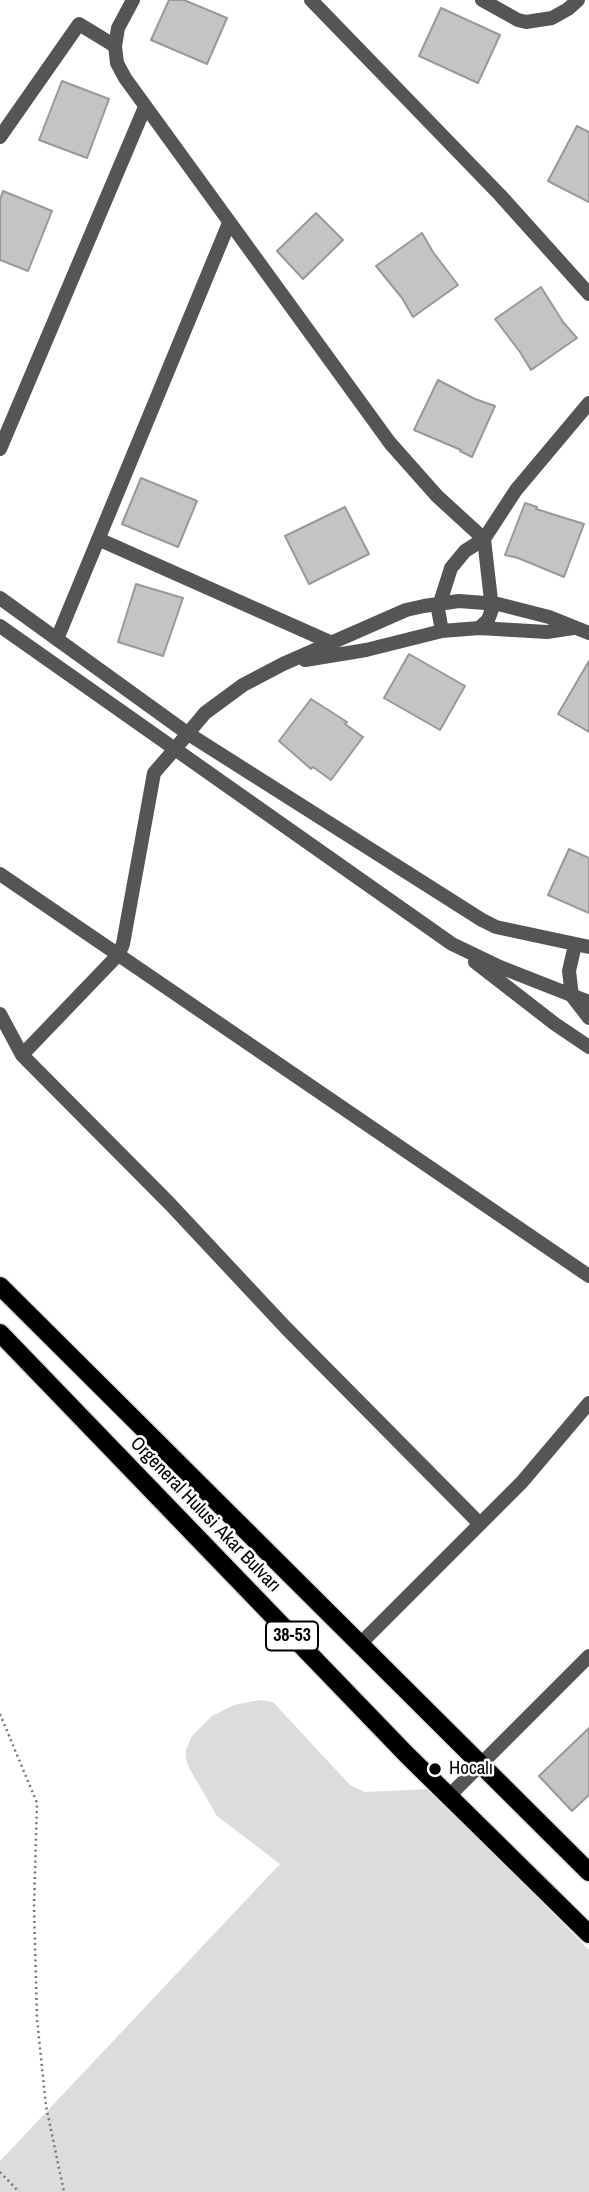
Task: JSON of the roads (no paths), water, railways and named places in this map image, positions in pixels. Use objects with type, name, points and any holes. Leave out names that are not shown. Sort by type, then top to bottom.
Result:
[{"type":"main road","name":"Orgeneral Hulusi Akar Bulvarı","points":[[0,1286],[589,1872]]},
{"type":"main road","name":"Orgeneral Hulusi Akar Bulvarı","points":[[0,1333],[449,1796],[589,1934]]},
{"type":"street","points":[[133,0],[118,29],[115,46],[120,71],[390,443],[437,496],[484,539],[492,603],[491,615],[479,628]]},
{"type":"street","points":[[311,0],[500,195],[589,294]]},
{"type":"street","points":[[482,0],[526,22],[552,18],[578,0]]},
{"type":"street","points":[[0,137],[79,24],[115,46]]},
{"type":"street","points":[[0,449],[145,107]]},
{"type":"street","points":[[57,639],[229,223]]},
{"type":"street","points":[[442,631],[438,617],[440,602],[451,568],[465,551],[484,539],[516,490],[589,403]]},
{"type":"street","points":[[98,539],[332,643]]},
{"type":"street","points":[[0,598],[187,733],[482,920],[496,927],[582,946],[569,971],[572,996],[589,1018]]},
{"type":"street","points":[[22,1055],[118,955],[123,944],[153,773],[213,706],[243,685],[283,664],[406,610],[440,602],[492,603],[549,617],[589,633]]},
{"type":"street","points":[[0,626],[452,944],[589,1047]]},
{"type":"street","points":[[283,664],[366,650],[442,631],[479,628],[547,632],[573,628]]},
{"type":"street","points":[[0,874],[589,1276]]},
{"type":"street","points":[[452,944],[499,967],[589,1002]]},
{"type":"street","points":[[0,1014],[22,1055],[480,1524]]},
{"type":"street","points":[[360,1644],[522,1482],[589,1403]]},
{"type":"street","points":[[449,1796],[589,1656]]},
{"type":"place","name":"Hocalı","points":[[435,1769]]}]
